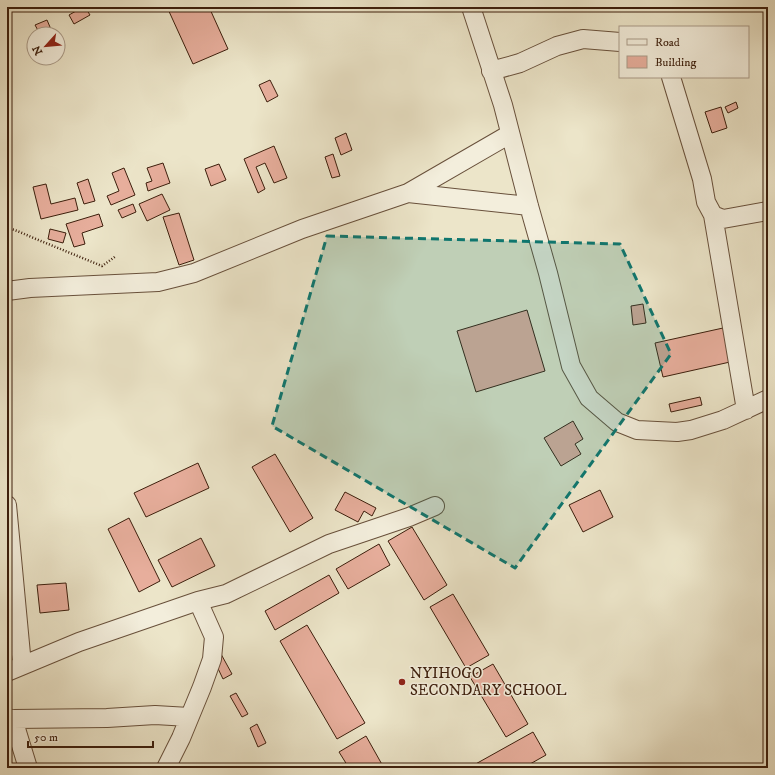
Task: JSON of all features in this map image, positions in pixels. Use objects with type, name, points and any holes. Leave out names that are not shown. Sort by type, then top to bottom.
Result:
[{"type":"street","points":[[471,7],[503,106],[548,273],[571,366],[589,398],[617,422],[636,430],[677,432],[691,430],[722,420],[768,399]]},
{"type":"street","points":[[491,71],[520,63],[557,46],[583,39],[619,42]]},
{"type":"street","points":[[670,78],[702,179],[706,202],[714,215],[746,410]]},
{"type":"street","points":[[7,291],[30,288],[158,282],[194,273],[302,229],[408,193],[510,134]]},
{"type":"street","points":[[408,193],[529,206]]},
{"type":"street","points":[[714,215],[723,219],[755,212],[768,211]]},
{"type":"street","points":[[7,505],[15,668],[79,642],[198,601],[226,594],[329,544],[409,517],[435,506]]},
{"type":"street","points":[[166,768],[189,717],[212,659],[214,637],[198,601]]},
{"type":"street","points":[[28,768],[10,718],[107,718],[155,715],[189,717]]},
{"type":"path","points":[[7,228],[18,230],[34,239],[61,248],[102,266],[116,256]]},
{"type":"highlighted area","points":[[327,236],[620,244],[671,354],[515,568],[272,426]]},
{"type":"building","points":[[85,7],[90,15],[74,24],[69,15]]},
{"type":"building","points":[[167,7],[209,7],[228,49],[193,64]]},
{"type":"building","points":[[47,20],[50,26],[36,26]]},
{"type":"building","points":[[270,80],[278,96],[267,102],[259,85]]},
{"type":"building","points":[[736,102],[738,108],[728,113],[725,107]]},
{"type":"building","points":[[721,107],[727,128],[712,133],[705,112]]},
{"type":"building","points":[[346,133],[352,150],[341,155],[335,138]]},
{"type":"building","points":[[274,146],[287,178],[274,183],[265,163],[256,167],[265,189],[258,193],[244,159]]},
{"type":"building","points":[[333,154],[340,176],[332,178],[325,157]]},
{"type":"building","points":[[163,163],[170,183],[148,191],[146,183],[152,181],[147,168]]},
{"type":"building","points":[[219,164],[226,180],[211,186],[205,169]]},
{"type":"building","points":[[124,168],[135,195],[111,205],[107,196],[119,191],[112,173]]},
{"type":"building","points":[[88,179],[95,201],[84,204],[77,183]]},
{"type":"building","points":[[46,184],[51,204],[75,198],[78,210],[41,219],[33,187]]},
{"type":"building","points":[[162,194],[170,210],[147,221],[139,204]]},
{"type":"building","points":[[133,204],[136,212],[122,218],[118,210]]},
{"type":"building","points":[[179,213],[194,260],[179,265],[163,217]]},
{"type":"building","points":[[99,214],[103,226],[82,233],[85,244],[74,247],[66,224]]},
{"type":"building","points":[[50,229],[66,233],[63,243],[48,239]]},
{"type":"building","points":[[643,304],[646,323],[633,325],[631,306]]},
{"type":"building","points":[[527,310],[545,371],[476,392],[457,331]]},
{"type":"building","points":[[723,328],[730,362],[663,377],[655,343]]},
{"type":"building","points":[[700,397],[702,405],[671,412],[669,404]]},
{"type":"building","points":[[573,421],[583,439],[575,444],[581,454],[561,466],[544,438]]},
{"type":"building","points":[[275,454],[313,518],[290,532],[252,467]]},
{"type":"building","points":[[198,463],[209,488],[146,517],[134,493]]},
{"type":"building","points":[[600,490],[613,517],[583,532],[569,505]]},
{"type":"building","points":[[345,492],[376,508],[372,516],[364,511],[358,522],[335,510]]},
{"type":"building","points":[[129,518],[160,581],[139,592],[108,529]]},
{"type":"building","points":[[412,527],[447,585],[424,600],[388,541]]},
{"type":"building","points":[[201,538],[215,566],[172,587],[158,560]]},
{"type":"building","points":[[379,544],[390,565],[348,589],[336,569]]},
{"type":"building","points":[[329,575],[339,593],[275,630],[265,611]]},
{"type":"building","points":[[66,583],[69,610],[40,613],[37,585]]},
{"type":"building","points":[[453,594],[489,655],[466,668],[430,607]]},
{"type":"building","points":[[307,625],[365,723],[337,739],[280,641]]},
{"type":"building","points":[[221,654],[232,674],[223,679],[213,658]]},
{"type":"building","points":[[493,664],[528,724],[506,737],[470,677]]},
{"type":"building","points":[[236,693],[248,714],[242,717],[230,696]]},
{"type":"building","points":[[257,724],[266,743],[258,747],[250,728]]},
{"type":"building","points":[[533,732],[546,755],[523,768],[473,768],[472,766]]},
{"type":"building","points":[[366,736],[384,768],[349,768],[339,752]]},
{"type":"place","name":"NYIHOGO SECONDARY SCHOOL","points":[[402,682]]}]
